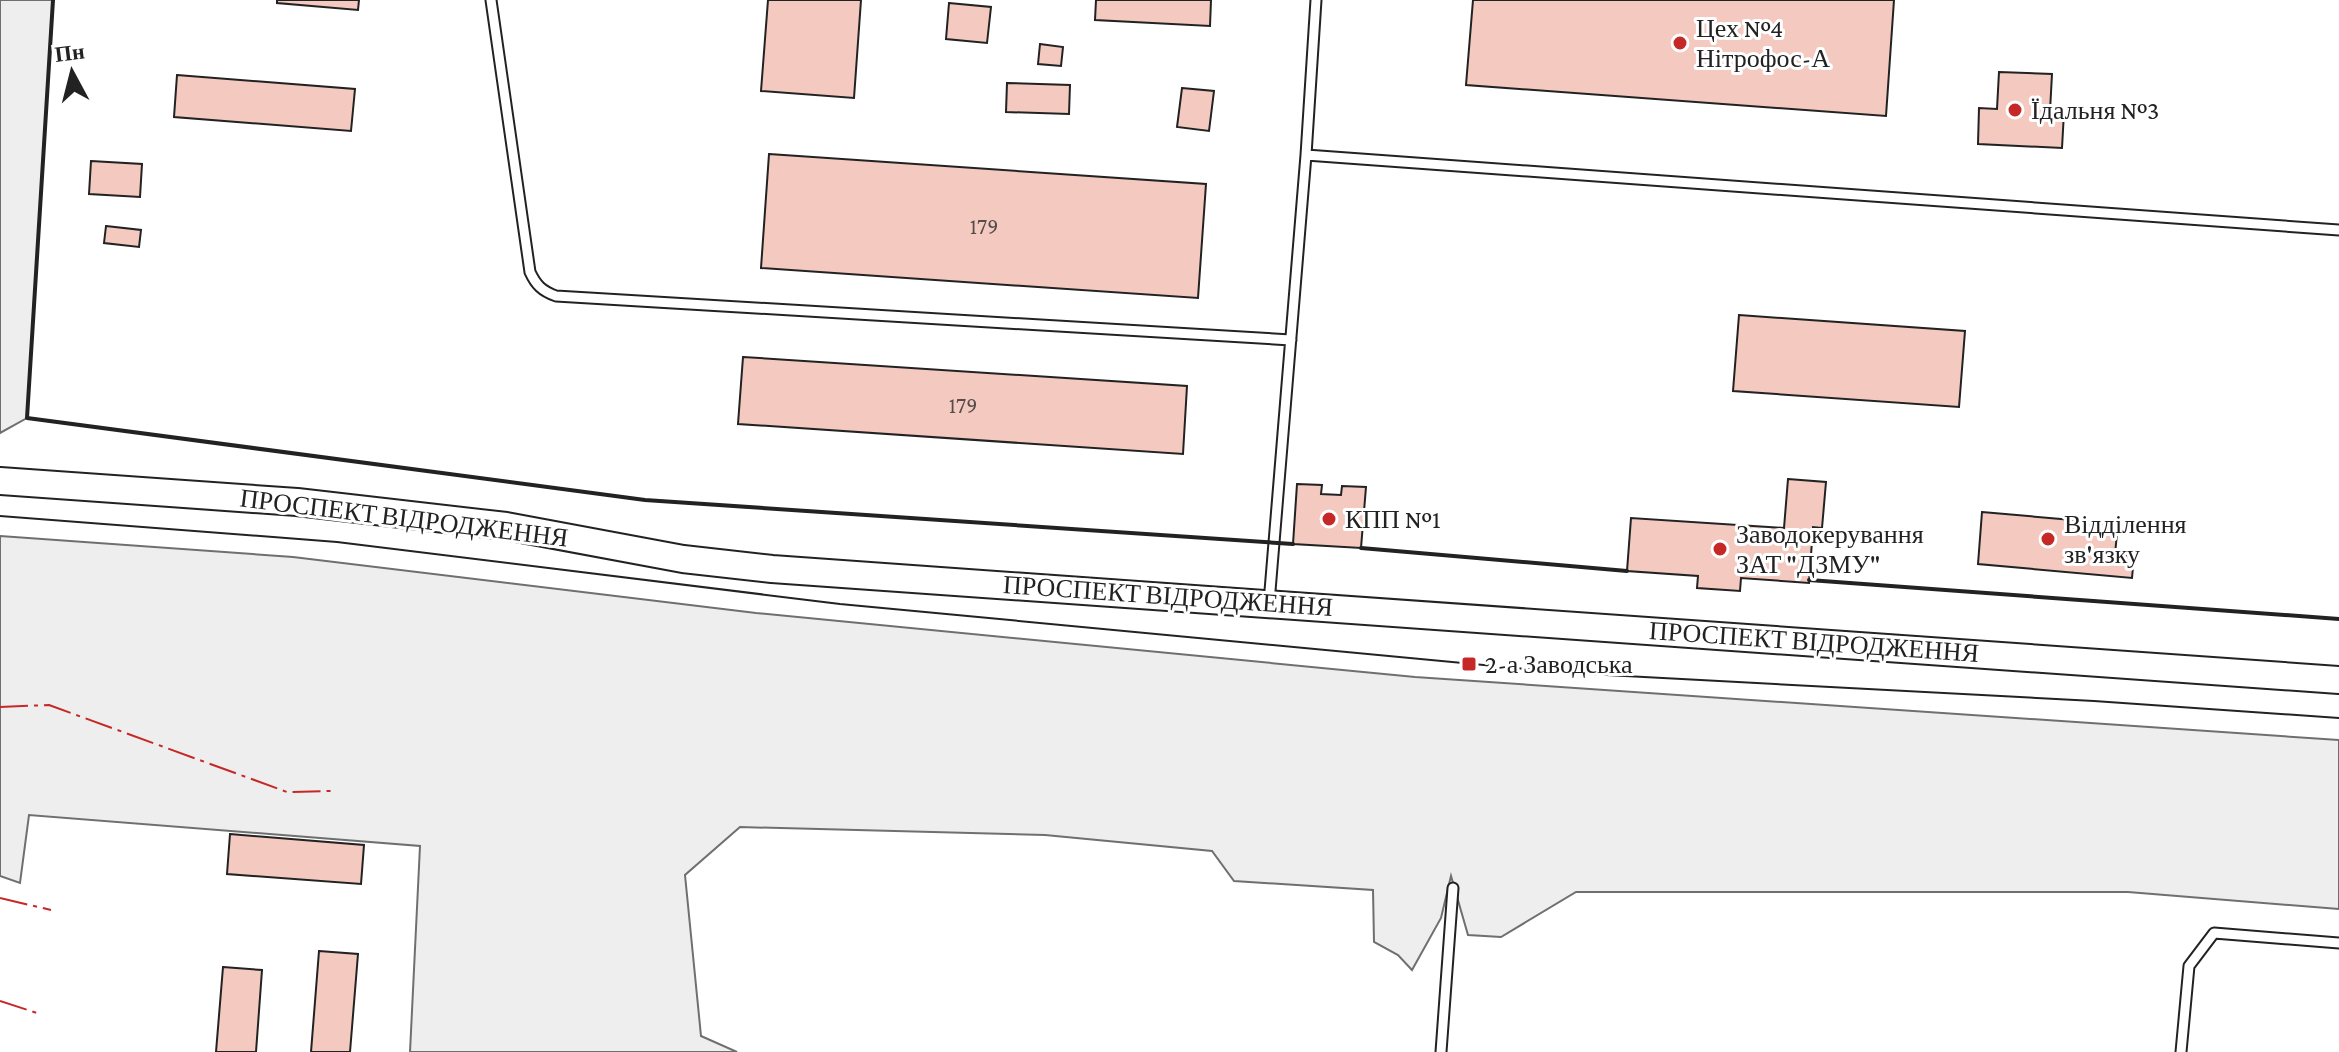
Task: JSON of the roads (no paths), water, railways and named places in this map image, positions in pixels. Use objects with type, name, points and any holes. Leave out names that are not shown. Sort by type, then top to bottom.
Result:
[{"type":"street","name":"ПРОСПЕКТ ВІДРОДЖЕННЯ","points":[[0,481],[297,502],[491,524],[683,559],[772,569],[2339,680]]},
{"type":"lane","points":[[491,0],[530,272],[545,292],[556,296],[587,298],[1291,340]]},
{"type":"lane","points":[[1269,603],[1316,0]]},
{"type":"lane","points":[[1306,155],[2339,230]]},
{"type":"lane","points":[[1441,1052],[1453,888]]},
{"type":"lane","points":[[2181,1052],[2189,966],[2214,933],[2339,943]]},
{"type":"tram line","points":[[0,516],[337,542],[840,604],[1569,673],[2094,701],[2339,718]]},
{"type":"place","name":"Цех №4 Нітрофос-А","points":[[1680,43]]},
{"type":"place","name":"Їдальня №3","points":[[2015,110]]},
{"type":"place","name":"КПП №1","points":[[1329,519]]},
{"type":"place","name":"Відділення зв'язку","points":[[2048,539]]},
{"type":"place","name":"Заводокерування ЗАТ \"ДЗМУ\"","points":[[1720,549]]},
{"type":"place","name":"2-а Заводська","points":[[1469,664]]}]
